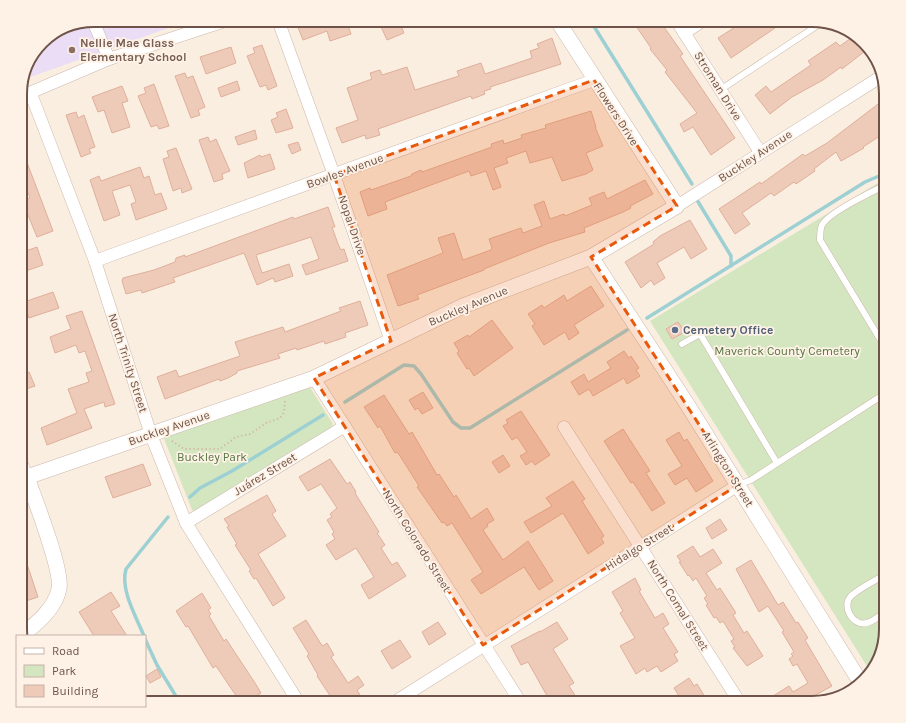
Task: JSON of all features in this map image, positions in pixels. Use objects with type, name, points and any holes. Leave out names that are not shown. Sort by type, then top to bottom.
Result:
[{"type":"street","points":[[95,27],[109,60]]},
{"type":"street","points":[[27,95],[109,60],[207,27]]},
{"type":"street","name":"Nopal Drive","points":[[281,27],[334,174],[391,341]]},
{"type":"street","name":"Flowers Drive","points":[[561,27],[594,80],[677,206]]},
{"type":"street","name":"Stroman Drive","points":[[681,27],[760,152]]},
{"type":"street","points":[[684,32],[692,27]]},
{"type":"street","name":"Buckley Avenue","points":[[27,477],[314,378],[463,306],[591,257],[677,206],[877,79]]},
{"type":"street","name":"Bowles Avenue","points":[[95,261],[594,80]]},
{"type":"street","name":"North Trinity Street","points":[[27,101],[95,261],[151,435],[186,523],[295,696]]},
{"type":"street","name":"Arlington Street","points":[[591,257],[687,404],[858,677]]},
{"type":"street","name":"North Colorado Street","points":[[314,378],[516,696]]},
{"type":"street","name":"Juárez Street","points":[[186,523],[345,426]]},
{"type":"street","name":"North Comal Street","points":[[564,427],[736,696]]},
{"type":"street","points":[[27,477],[57,567],[60,589],[50,609],[29,633]]},
{"type":"street","name":"Hidalgo Street","points":[[404,696],[738,485]]},
{"type":"lane","points":[[720,90],[815,27]]},
{"type":"lane","points":[[879,189],[850,204],[823,223],[820,235],[820,240],[825,249],[879,338]]},
{"type":"lane","points":[[682,344],[700,334],[777,463]]},
{"type":"lane","name":"Hidalgo Street","points":[[738,485],[751,480],[879,397]]},
{"type":"lane","points":[[879,578],[851,596],[847,605],[851,616],[860,623],[866,624],[879,616]]},
{"type":"path","points":[[172,441],[184,449],[220,449],[236,437],[250,434],[266,423],[280,418],[284,412],[285,401]]},
{"type":"highlighted area","points":[[594,80],[677,206],[591,257],[738,485],[483,645],[314,378],[391,341],[334,175]]},
{"type":"shaded area","name":"Nellie Mae Glass Elementary School","points":[[94,27],[171,27],[29,78],[38,57],[57,38],[68,32],[81,28]]},
{"type":"green space","name":"Maverick County Cemetery","points":[[879,182],[879,629],[878,642],[874,655],[867,667],[650,321]]},
{"type":"green space","name":"Buckley Park","points":[[308,384],[333,424],[331,429],[195,511],[192,510],[163,436]]},
{"type":"building","points":[[298,27],[348,27],[351,34],[330,41],[327,31],[303,40]]},
{"type":"building","points":[[381,27],[402,27],[404,33],[387,40]]},
{"type":"building","points":[[637,27],[664,27],[683,54],[680,56],[735,138],[711,155],[693,127],[684,132],[680,124],[697,113],[665,72],[667,70],[650,49],[651,48]]},
{"type":"building","points":[[735,27],[775,28],[731,58],[718,38]]},
{"type":"building","points":[[552,38],[561,64],[490,87],[491,89],[484,91],[485,94],[472,99],[471,96],[378,129],[380,135],[366,139],[365,135],[342,143],[336,128],[358,120],[347,88],[372,79],[370,73],[380,70],[382,75],[407,67],[415,90],[459,76],[457,71],[481,63],[485,74],[532,58],[530,51],[539,48],[537,44]]},
{"type":"building","points":[[850,39],[864,52],[842,69],[841,67],[823,80],[792,97],[770,114],[755,95],[766,86],[771,92],[811,65],[808,61],[836,42],[840,46]]},
{"type":"building","points":[[262,45],[277,86],[268,90],[266,85],[260,87],[247,56],[255,53],[253,48]]},
{"type":"building","points":[[231,47],[236,63],[206,74],[200,57]]},
{"type":"building","points":[[185,73],[187,78],[193,76],[205,107],[198,110],[200,115],[191,118],[175,76]]},
{"type":"building","points":[[237,81],[240,90],[221,97],[218,88]]},
{"type":"building","points":[[154,84],[169,126],[159,129],[157,125],[151,127],[138,96],[146,93],[144,88]]},
{"type":"building","points":[[122,86],[128,101],[122,103],[130,127],[112,133],[104,110],[98,112],[92,97]]},
{"type":"building","points":[[879,103],[879,137],[863,147],[864,148],[841,161],[836,152],[814,169],[815,171],[796,184],[794,182],[774,196],[771,193],[742,213],[750,224],[735,234],[719,209],[760,182],[761,184],[803,154],[805,156],[827,143]]},
{"type":"building","points":[[286,109],[293,128],[276,133],[271,120],[278,117],[276,113]]},
{"type":"building","points":[[591,111],[595,127],[603,146],[586,153],[593,170],[586,174],[562,181],[552,157],[530,163],[526,151],[506,158],[508,163],[494,168],[501,187],[493,190],[486,171],[471,176],[469,171],[385,202],[387,209],[368,216],[360,192],[370,188],[371,190],[411,176],[412,174],[421,170],[422,172],[492,147],[491,144],[503,140],[504,144],[522,138],[521,135],[546,128],[545,125]]},
{"type":"building","points":[[76,112],[78,118],[84,115],[95,147],[89,149],[91,153],[81,157],[66,115]]},
{"type":"building","points":[[255,130],[257,139],[238,145],[235,137]]},
{"type":"building","points":[[208,137],[210,142],[216,139],[230,171],[222,174],[223,179],[214,182],[199,140]]},
{"type":"building","points":[[298,142],[301,150],[292,154],[288,145]]},
{"type":"building","points":[[176,148],[192,189],[182,193],[181,188],[173,191],[163,159],[169,157],[167,151]]},
{"type":"building","points":[[270,154],[275,169],[248,178],[244,163],[260,155],[261,157]]},
{"type":"building","points":[[27,162],[53,231],[37,237],[27,212],[27,199],[30,198],[27,189]]},
{"type":"building","points":[[140,167],[144,178],[149,176],[155,195],[161,193],[167,209],[136,220],[131,204],[136,202],[130,185],[112,191],[120,215],[104,221],[90,180],[99,176],[101,181]]},
{"type":"building","points":[[645,180],[653,194],[630,206],[631,208],[623,212],[584,228],[585,232],[549,243],[484,270],[417,295],[419,299],[398,306],[387,275],[443,253],[438,238],[454,233],[463,260],[491,250],[492,248],[489,239],[521,228],[523,233],[542,226],[534,205],[544,201],[550,219],[564,214],[565,216],[592,205],[589,198],[604,192],[607,199]]},
{"type":"building","points":[[328,207],[335,227],[332,227],[338,244],[341,250],[344,249],[348,261],[306,275],[302,265],[319,259],[311,237],[256,255],[262,273],[289,264],[293,276],[275,282],[273,278],[257,285],[244,253],[173,278],[175,282],[142,293],[141,290],[126,294],[122,281],[123,278],[154,270],[175,262],[176,258],[185,255],[185,257],[293,217],[294,219]]},
{"type":"building","points":[[690,220],[707,249],[691,259],[684,247],[657,263],[665,278],[654,285],[651,280],[641,288],[625,262],[654,244],[653,242],[660,236]]},
{"type":"building","points":[[37,247],[43,265],[27,271],[27,251]]},
{"type":"building","points":[[591,286],[604,306],[574,325],[579,333],[569,340],[565,332],[544,345],[532,326],[535,324],[528,314],[542,305],[544,308],[564,295],[567,301]]},
{"type":"building","points":[[53,292],[59,308],[29,318],[27,312],[27,301]]},
{"type":"building","points":[[360,301],[368,325],[345,333],[346,337],[325,344],[324,341],[297,350],[296,348],[278,354],[280,358],[237,371],[237,373],[228,378],[220,381],[219,379],[165,399],[157,377],[176,370],[179,377],[240,356],[235,342],[283,327],[285,332],[341,311],[339,308]]},
{"type":"building","points":[[82,311],[115,404],[105,407],[104,402],[84,409],[92,428],[47,445],[41,428],[77,413],[68,389],[89,382],[86,373],[92,371],[85,351],[79,353],[76,345],[55,353],[50,337],[71,329],[66,316]]},
{"type":"building","points":[[492,320],[513,348],[474,376],[469,368],[467,369],[457,353],[459,351],[454,343],[468,335],[469,337]]},
{"type":"building","name":"Cemetery Office","points":[[678,322],[685,332],[672,339],[666,329]]},
{"type":"building","points":[[624,351],[629,358],[631,356],[639,368],[636,370],[640,376],[627,384],[624,378],[593,396],[589,389],[579,395],[571,382],[584,374],[588,382],[611,368],[607,362]]},
{"type":"building","points":[[29,372],[35,386],[27,389],[27,373]]},
{"type":"building","points":[[423,392],[433,408],[422,414],[418,408],[415,410],[409,400]]},
{"type":"building","points":[[384,395],[409,434],[412,432],[437,475],[439,474],[454,497],[456,495],[471,519],[487,508],[494,520],[487,524],[488,526],[483,530],[503,560],[528,541],[553,581],[539,590],[524,567],[481,594],[471,580],[483,572],[452,523],[447,526],[444,522],[442,523],[417,487],[419,486],[400,456],[397,452],[395,453],[380,426],[378,428],[364,407]]},
{"type":"building","points":[[521,411],[550,455],[535,465],[532,461],[526,465],[520,456],[527,452],[517,437],[512,440],[503,426],[508,423],[506,420]]},
{"type":"building","points":[[623,429],[650,471],[646,473],[665,503],[652,511],[633,482],[631,483],[604,441]]},
{"type":"building","points":[[679,432],[684,441],[687,439],[713,481],[696,492],[687,478],[675,485],[668,474],[682,466],[666,440]]},
{"type":"building","points":[[503,455],[510,466],[499,473],[492,462]]},
{"type":"building","points":[[330,459],[347,484],[350,482],[356,492],[355,493],[379,532],[377,533],[385,545],[381,548],[392,565],[397,562],[406,576],[369,599],[361,585],[374,577],[356,548],[336,560],[326,545],[335,539],[332,534],[334,532],[327,520],[332,517],[330,514],[337,508],[321,484],[308,491],[299,477]]},
{"type":"building","points":[[143,464],[151,485],[113,498],[105,477]]},
{"type":"building","points":[[573,481],[585,499],[582,501],[604,536],[601,538],[604,543],[588,554],[563,513],[531,533],[524,522],[552,506],[546,498]]},
{"type":"building","points":[[267,495],[276,511],[272,514],[286,536],[258,554],[285,598],[273,606],[256,578],[254,579],[249,571],[251,570],[235,545],[237,544],[227,527],[229,526],[224,519]]},
{"type":"building","points":[[720,519],[727,530],[712,539],[706,528]]},
{"type":"building","points":[[693,546],[700,557],[713,549],[722,563],[706,573],[717,590],[720,588],[736,613],[733,615],[744,633],[747,631],[763,656],[747,666],[733,648],[735,647],[731,641],[734,639],[723,621],[720,623],[716,617],[714,618],[706,605],[708,604],[704,598],[707,596],[696,578],[693,581],[679,562],[681,562],[677,556]]},
{"type":"building","points":[[751,560],[778,605],[783,602],[796,623],[798,622],[808,638],[805,640],[832,686],[814,696],[773,696],[789,686],[793,692],[808,683],[797,664],[793,666],[789,659],[793,656],[791,654],[794,652],[782,632],[784,631],[768,606],[759,612],[736,569]]},
{"type":"building","points":[[27,564],[38,597],[27,601]]},
{"type":"building","points":[[635,578],[641,590],[639,591],[655,618],[663,613],[669,624],[663,628],[678,652],[674,654],[678,661],[661,672],[657,666],[647,672],[645,668],[636,674],[620,646],[635,638],[620,613],[623,611],[612,592]]},
{"type":"building","points":[[111,592],[120,606],[111,611],[126,635],[93,635],[79,612]]},
{"type":"building","points":[[202,593],[211,608],[208,610],[211,614],[209,616],[224,641],[226,639],[261,693],[258,696],[236,696],[216,666],[213,668],[188,626],[186,627],[176,611]]},
{"type":"building","points":[[306,620],[321,644],[323,646],[327,643],[334,655],[331,657],[348,683],[358,676],[364,685],[357,690],[361,696],[330,696],[317,676],[318,675],[307,656],[309,654],[293,628]]},
{"type":"building","points":[[438,622],[446,634],[429,645],[422,632]]},
{"type":"building","points":[[557,622],[568,639],[553,649],[574,683],[569,686],[575,696],[547,696],[528,662],[521,665],[511,646]]},
{"type":"building","points":[[400,640],[411,657],[392,669],[381,651]]},
{"type":"building","points":[[157,669],[161,677],[150,683],[146,676]]},
{"type":"building","points":[[689,678],[694,686],[697,684],[704,696],[679,696],[674,688]]},
{"type":"waterway","points":[[594,27],[692,184]]},
{"type":"waterway","points":[[647,318],[865,182],[879,176]]},
{"type":"waterway","points":[[697,200],[731,256],[731,266]]},
{"type":"waterway","points":[[345,402],[404,365],[414,366],[453,422],[461,428],[470,428],[627,330]]},
{"type":"waterway","points":[[190,497],[200,488],[232,471],[323,415]]},
{"type":"waterway","points":[[144,635],[127,594],[125,586],[126,569],[168,517]]},
{"type":"waterway","points":[[146,641],[157,665],[176,696]]},
{"type":"place","name":"Nellie Mae Glass Elementary School","points":[[72,50]]},
{"type":"place","name":"Cemetery Office","points":[[675,330]]}]
